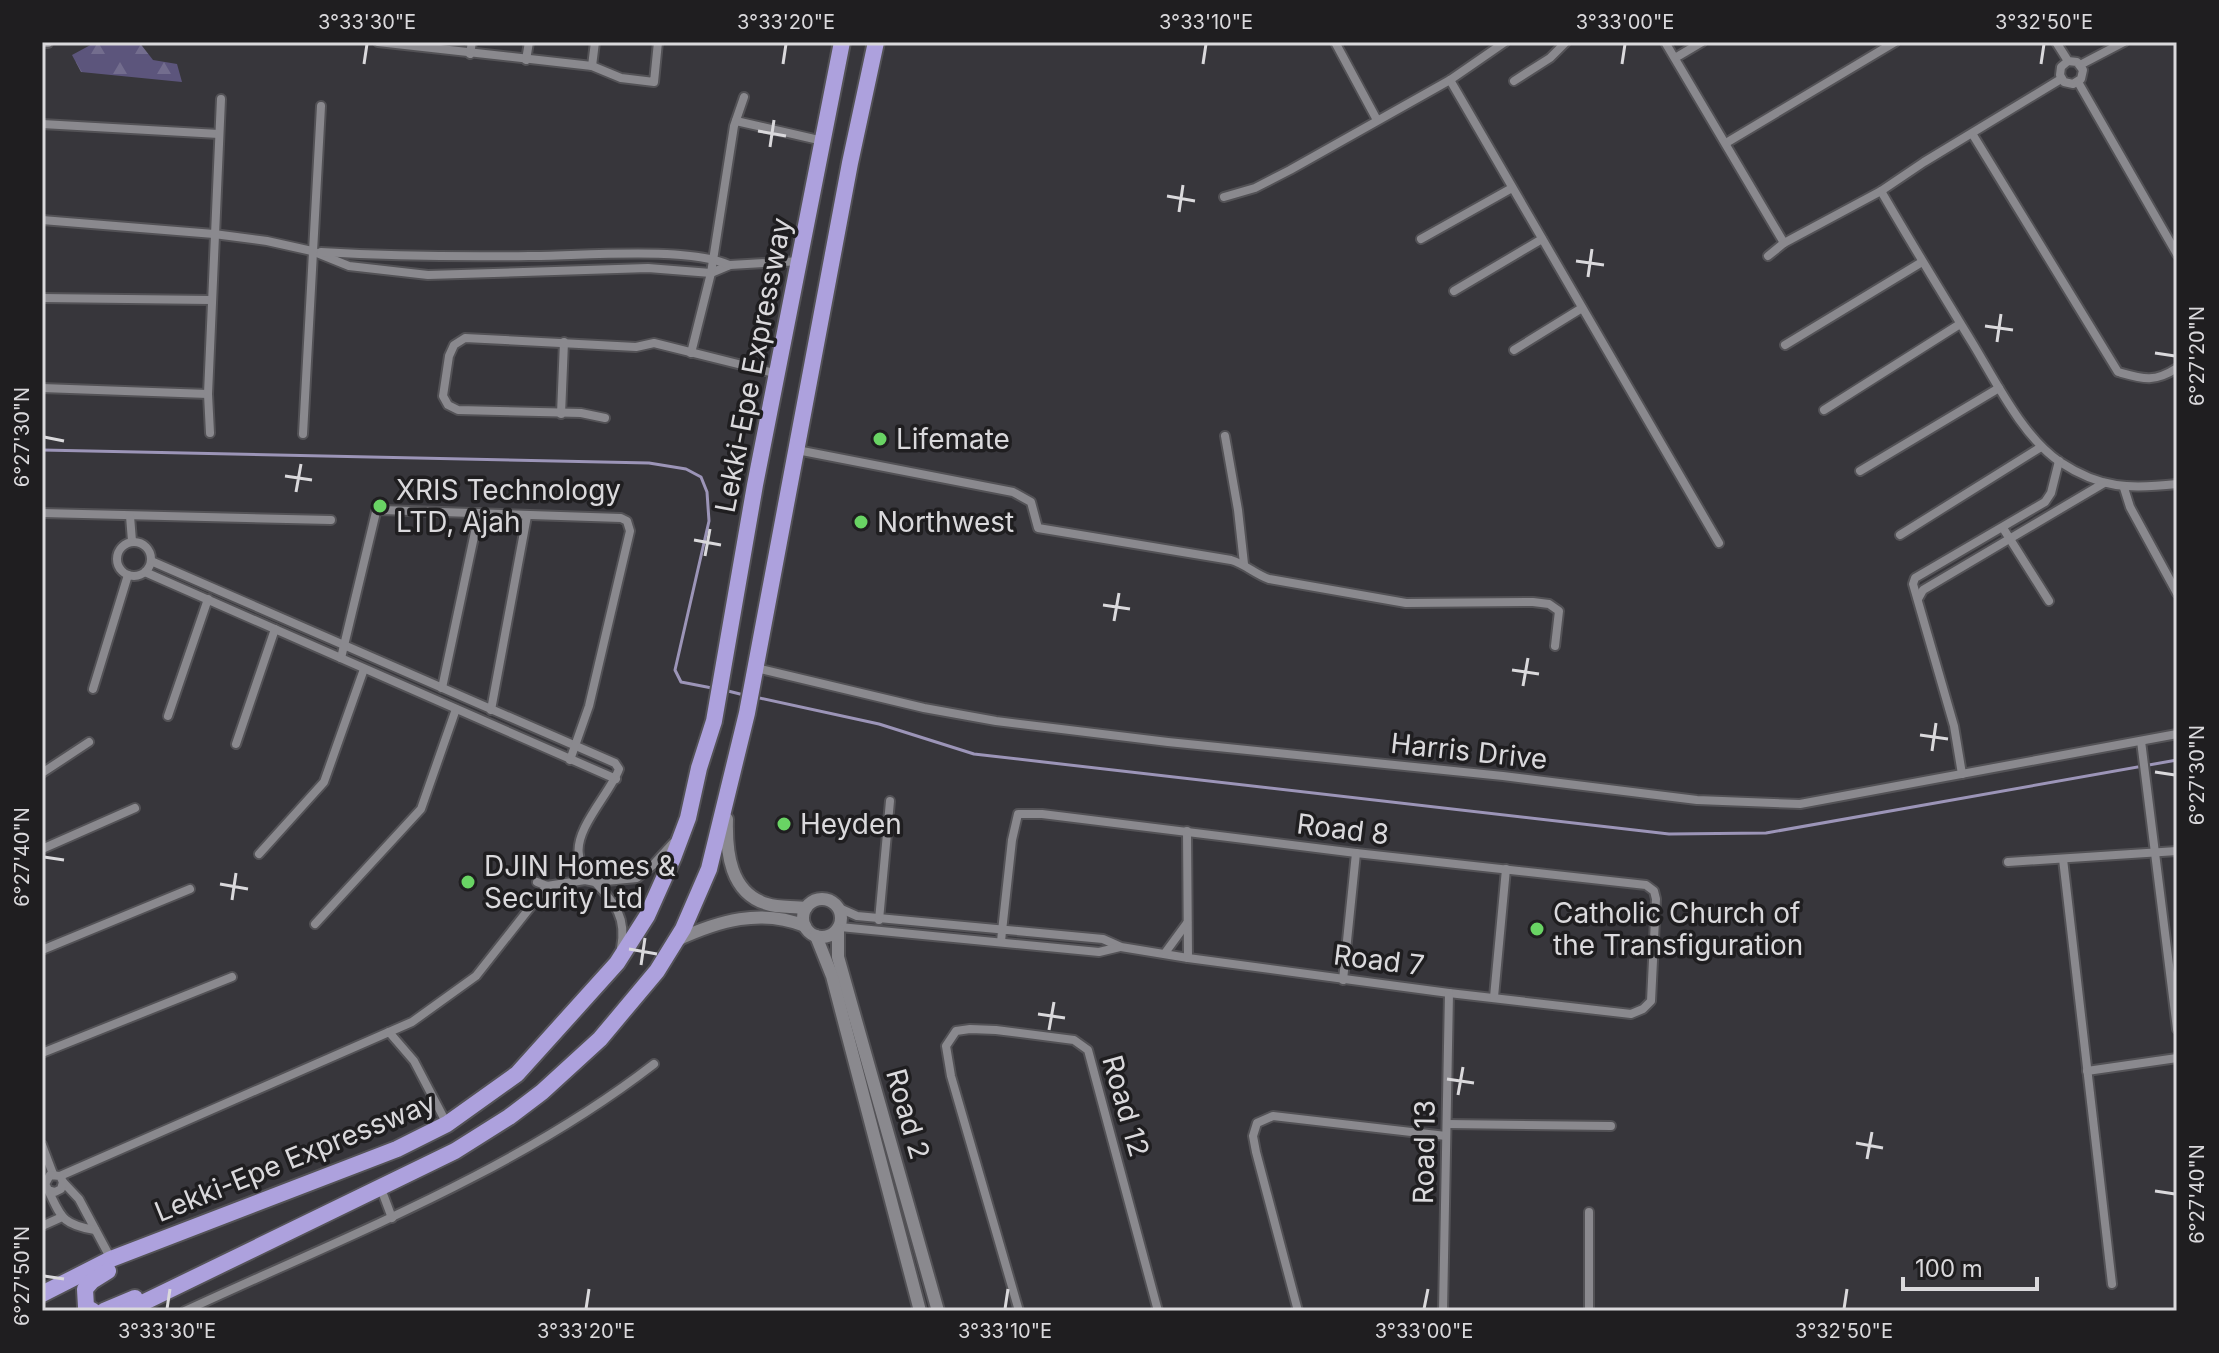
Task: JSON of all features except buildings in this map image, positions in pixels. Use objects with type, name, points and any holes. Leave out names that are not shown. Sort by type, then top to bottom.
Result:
[{"type":"highway","name":"Lekki-Epe Expressway","points":[[42,1294],[111,1259],[397,1149],[447,1124],[517,1074],[617,963],[647,916],[688,818],[717,705],[755,485],[842,42]]},
{"type":"highway","name":"Lekki-Epe Expressway","points":[[126,1311],[455,1151],[499,1124],[542,1092],[600,1039],[657,971],[698,899],[727,803],[755,676],[876,42]]},
{"type":"highway","points":[[93,1311],[86,1307],[84,1299],[85,1289],[92,1281],[121,1264],[284,1203],[306,1184]]},
{"type":"highway","points":[[104,1311],[171,1282],[196,1276]]},
{"type":"street","points":[[378,42],[592,66],[621,78],[654,82],[658,42]]},
{"type":"street","points":[[470,54],[472,42]]},
{"type":"street","points":[[526,60],[529,42]]},
{"type":"street","points":[[592,66],[595,42]]},
{"type":"street","points":[[1335,42],[1377,120]]},
{"type":"street","points":[[1224,197],[1255,188],[1450,80],[1505,42]]},
{"type":"street","points":[[1514,81],[1550,58],[1566,42]]},
{"type":"street","points":[[1665,42],[1784,243]]},
{"type":"street","points":[[1675,58],[1702,42]]},
{"type":"street","points":[[1726,143],[1895,42]]},
{"type":"street","points":[[2056,42],[2068,61],[2080,65],[2124,42]]},
{"type":"street","points":[[2061,79],[2060,70],[2068,61]]},
{"type":"street","points":[[2061,79],[2069,84],[2078,82],[2083,75],[2080,65]]},
{"type":"street","points":[[1768,256],[1784,243],[1881,191],[2061,79]]},
{"type":"street","points":[[1450,80],[1719,543]]},
{"type":"street","points":[[2078,82],[2177,254]]},
{"type":"street","points":[[691,353],[711,273],[736,121],[744,97]]},
{"type":"street","points":[[210,433],[211,300],[221,99]]},
{"type":"street","points":[[303,434],[321,106]]},
{"type":"street","points":[[736,121],[824,141]]},
{"type":"street","points":[[42,124],[219,134]]},
{"type":"street","points":[[1973,135],[2118,372],[2146,380],[2167,375],[2177,368]]},
{"type":"street","points":[[1421,239],[1512,188]]},
{"type":"street","points":[[1881,191],[1999,388],[2041,447],[2059,461],[2104,483],[2124,488],[2177,484]]},
{"type":"street","points":[[42,220],[214,234],[312,251],[419,258],[648,255],[714,258],[730,265]]},
{"type":"street","points":[[1454,291],[1542,239]]},
{"type":"street","points":[[312,251],[349,266],[428,275],[648,268],[711,273],[730,265],[801,261]]},
{"type":"street","points":[[527,272],[529,256]]},
{"type":"street","points":[[1785,345],[1922,262]]},
{"type":"street","points":[[42,298],[211,300]]},
{"type":"street","points":[[1514,350],[1582,308]]},
{"type":"street","points":[[1824,410],[1960,324]]},
{"type":"street","points":[[605,418],[581,413],[458,410],[448,405],[443,396],[449,356],[454,345],[465,338],[636,347],[654,343],[778,374]]},
{"type":"street","points":[[561,414],[564,342]]},
{"type":"street","points":[[42,388],[208,394]]},
{"type":"street","points":[[1860,471],[1999,388]]},
{"type":"street","points":[[1225,436],[1244,564]]},
{"type":"street","points":[[1900,535],[2041,447]]},
{"type":"street","points":[[796,450],[1013,492],[1031,502],[1038,528],[1244,564],[1269,579],[1391,601],[1549,604],[1559,611],[1555,646]]},
{"type":"street","points":[[1962,774],[1954,726],[1913,584],[1915,578],[2045,502],[2051,493],[2059,461]]},
{"type":"street","points":[[1918,600],[1923,590],[2104,483]]},
{"type":"street","points":[[2124,488],[2130,507],[2177,593]]},
{"type":"street","points":[[341,658],[376,512],[621,518],[630,526],[603,651],[570,760]]},
{"type":"street","points":[[42,513],[331,520]]},
{"type":"street","points":[[442,688],[479,513]]},
{"type":"street","points":[[130,516],[132,541]]},
{"type":"street","points":[[491,710],[527,516]]},
{"type":"street","points":[[2003,528],[2049,601]]},
{"type":"street","points":[[132,541],[148,549],[151,561],[145,572]]},
{"type":"street","points":[[132,541],[122,546],[116,557],[119,568],[128,575],[145,572],[616,779]]},
{"type":"street","points":[[151,561],[619,766],[616,779],[591,816],[580,844],[578,854],[585,880]]},
{"type":"street","points":[[1945,561],[1953,572]]},
{"type":"street","points":[[93,689],[128,575]]},
{"type":"street","points":[[168,716],[208,599]]},
{"type":"street","points":[[236,744],[275,629]]},
{"type":"street","points":[[259,854],[324,782],[364,669]]},
{"type":"street","name":"Harris Drive","points":[[755,676],[996,721],[1697,800],[1800,804],[2177,734]]},
{"type":"street","points":[[315,924],[421,809],[456,709]]},
{"type":"street","points":[[2141,741],[2177,1029]]},
{"type":"street","points":[[42,773],[89,742]]},
{"type":"street","points":[[878,929],[890,801]]},
{"type":"street","points":[[727,803],[726,845],[734,875],[753,897],[767,904],[806,908]]},
{"type":"street","points":[[42,849],[135,808]]},
{"type":"street","name":"Road 8","points":[[1001,942],[1013,830],[1018,814],[1042,814],[1646,885],[1654,891],[1656,917],[1651,1001],[1631,1014]]},
{"type":"street","points":[[537,882],[547,886],[585,880],[637,878],[670,847],[688,818]]},
{"type":"street","points":[[1187,831],[1188,958]]},
{"type":"street","points":[[2008,862],[2177,851]]},
{"type":"street","points":[[1343,980],[1356,853]]},
{"type":"street","points":[[2063,859],[2112,1284]]},
{"type":"street","points":[[1494,997],[1506,869]]},
{"type":"street","points":[[595,882],[617,905],[623,943],[617,963]]},
{"type":"street","points":[[50,1181],[412,1022],[476,976],[547,886]]},
{"type":"street","points":[[42,950],[190,889]]},
{"type":"street","points":[[674,941],[716,923],[753,918],[793,921],[816,936],[828,937],[839,928],[842,918],[839,908],[822,898],[810,903],[803,914],[805,926]]},
{"type":"street","name":"Road 7","points":[[839,908],[857,916],[1103,939],[1121,947],[1188,958],[1631,1014]]},
{"type":"street","points":[[1165,953],[1187,923]]},
{"type":"street","name":"Road 7","points":[[839,928],[878,929],[1099,952],[1121,947]]},
{"type":"street","name":"Road 2","points":[[839,928],[838,957],[938,1311]]},
{"type":"street","points":[[1044,946],[1045,935]]},
{"type":"street","name":"Road 2","points":[[816,936],[832,976],[920,1311]]},
{"type":"street","points":[[42,1053],[232,977]]},
{"type":"street","name":"Road 13","points":[[1443,1311],[1449,993]]},
{"type":"street","name":"Road 12","points":[[1019,1311],[951,1076],[946,1046],[956,1031],[996,1030],[1074,1040],[1088,1050],[1158,1311]]},
{"type":"street","points":[[389,1032],[414,1061],[447,1124]]},
{"type":"street","points":[[2087,1071],[2177,1058]]},
{"type":"street","points":[[185,1311],[392,1218],[504,1163],[615,1094],[654,1064]]},
{"type":"street","points":[[1298,1311],[1256,1152],[1253,1136],[1257,1123],[1273,1116],[1446,1136]]},
{"type":"street","points":[[1447,1124],[1611,1126]]},
{"type":"street","points":[[42,1145],[62,1217],[75,1225],[95,1230]]},
{"type":"street","points":[[50,1181],[79,1199],[111,1259]]},
{"type":"street","points":[[380,1186],[392,1218]]},
{"type":"street","points":[[1589,1212],[1589,1311]]},
{"type":"street","points":[[42,1226],[62,1217]]},
{"type":"green space","points":[[96,42],[139,42],[153,60],[177,64],[182,82],[81,72],[72,55]]},
{"type":"waterway","points":[[42,450],[649,463],[686,469],[701,477],[707,492],[709,521],[675,670],[681,682],[712,688]]},
{"type":"waterway","points":[[724,690],[744,695]]},
{"type":"waterway","points":[[755,697],[879,724],[974,754],[1669,834],[1766,833],[2177,760]]},
{"type":"place","name":"Lifemate","points":[[880,439]]},
{"type":"place","name":"XRIS Technology LTD, Ajah","points":[[380,506]]},
{"type":"place","name":"Northwest","points":[[861,522]]},
{"type":"place","name":"Heyden","points":[[784,824]]},
{"type":"place","name":"DJIN Homes & Security Ltd","points":[[468,882]]},
{"type":"place","name":"Catholic Church of the Transfiguration","points":[[1537,929]]}]
